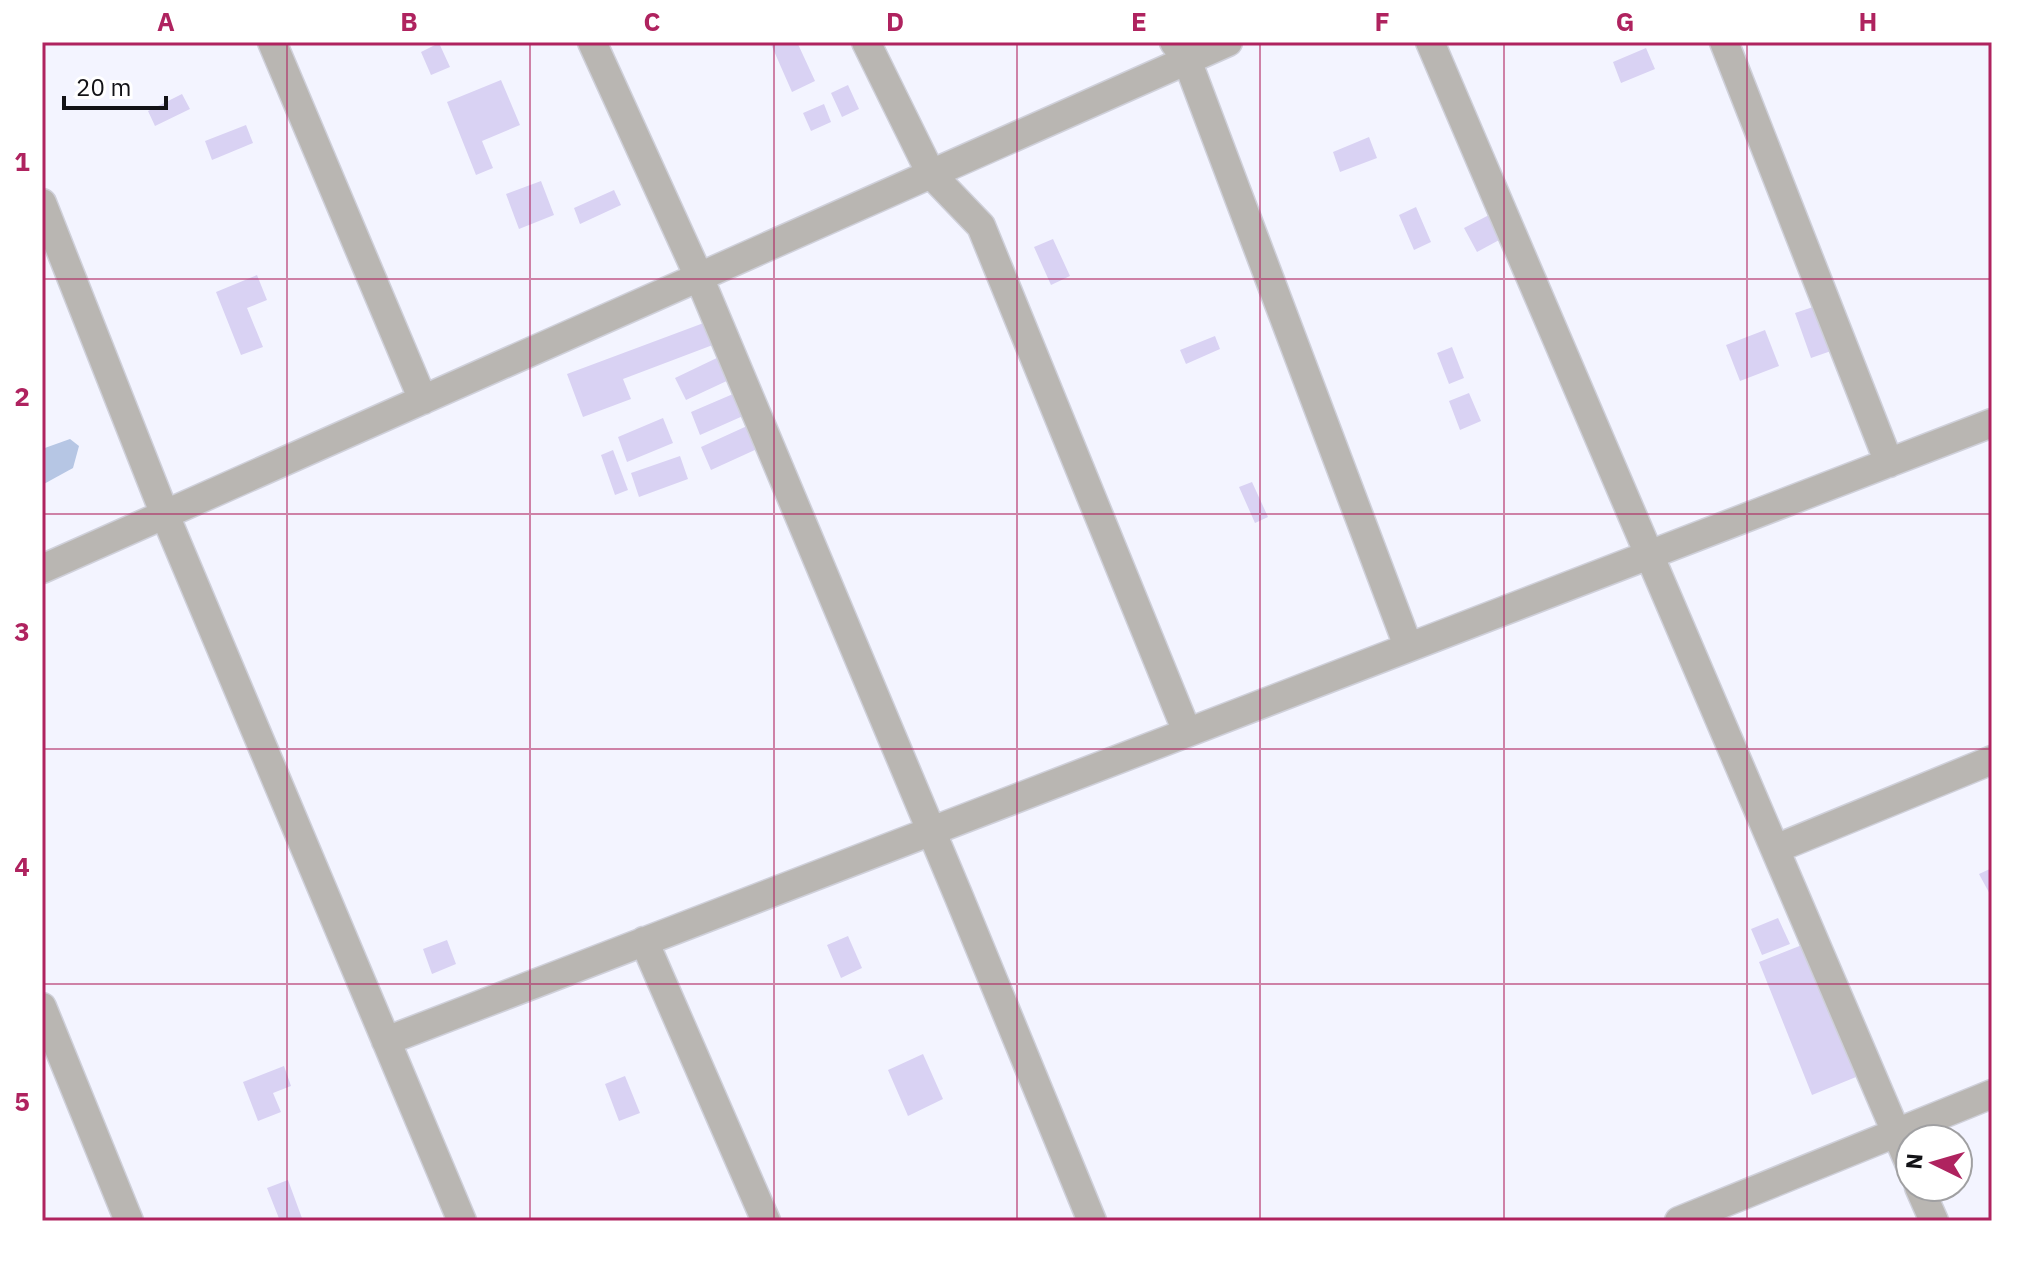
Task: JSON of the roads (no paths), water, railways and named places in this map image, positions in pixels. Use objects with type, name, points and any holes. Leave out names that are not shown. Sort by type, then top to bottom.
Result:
[{"type":"street","points":[[272,42],[423,400]]},
{"type":"street","points":[[592,42],[699,277],[1092,1221]]},
{"type":"street","points":[[866,42],[931,174],[981,226],[1187,732]]},
{"type":"street","points":[[42,569],[931,174],[1180,51],[1228,42]]},
{"type":"street","points":[[1430,42],[1894,1128]]},
{"type":"street","points":[[1724,42],[1889,463]]},
{"type":"street","points":[[1180,51],[1408,646]]},
{"type":"street","points":[[42,203],[165,515],[462,1221]]},
{"type":"street","points":[[386,1041],[1992,423]]},
{"type":"street","points":[[1775,849],[1992,760]]},
{"type":"street","points":[[644,941],[766,1221]]},
{"type":"street","points":[[42,1007],[129,1221]]},
{"type":"street","points":[[1921,1123],[1992,1094]]},
{"type":"street","points":[[1679,1221],[1894,1134]]},
{"type":"water","points":[[70,439],[79,446],[73,468],[42,485],[42,449]]}]
